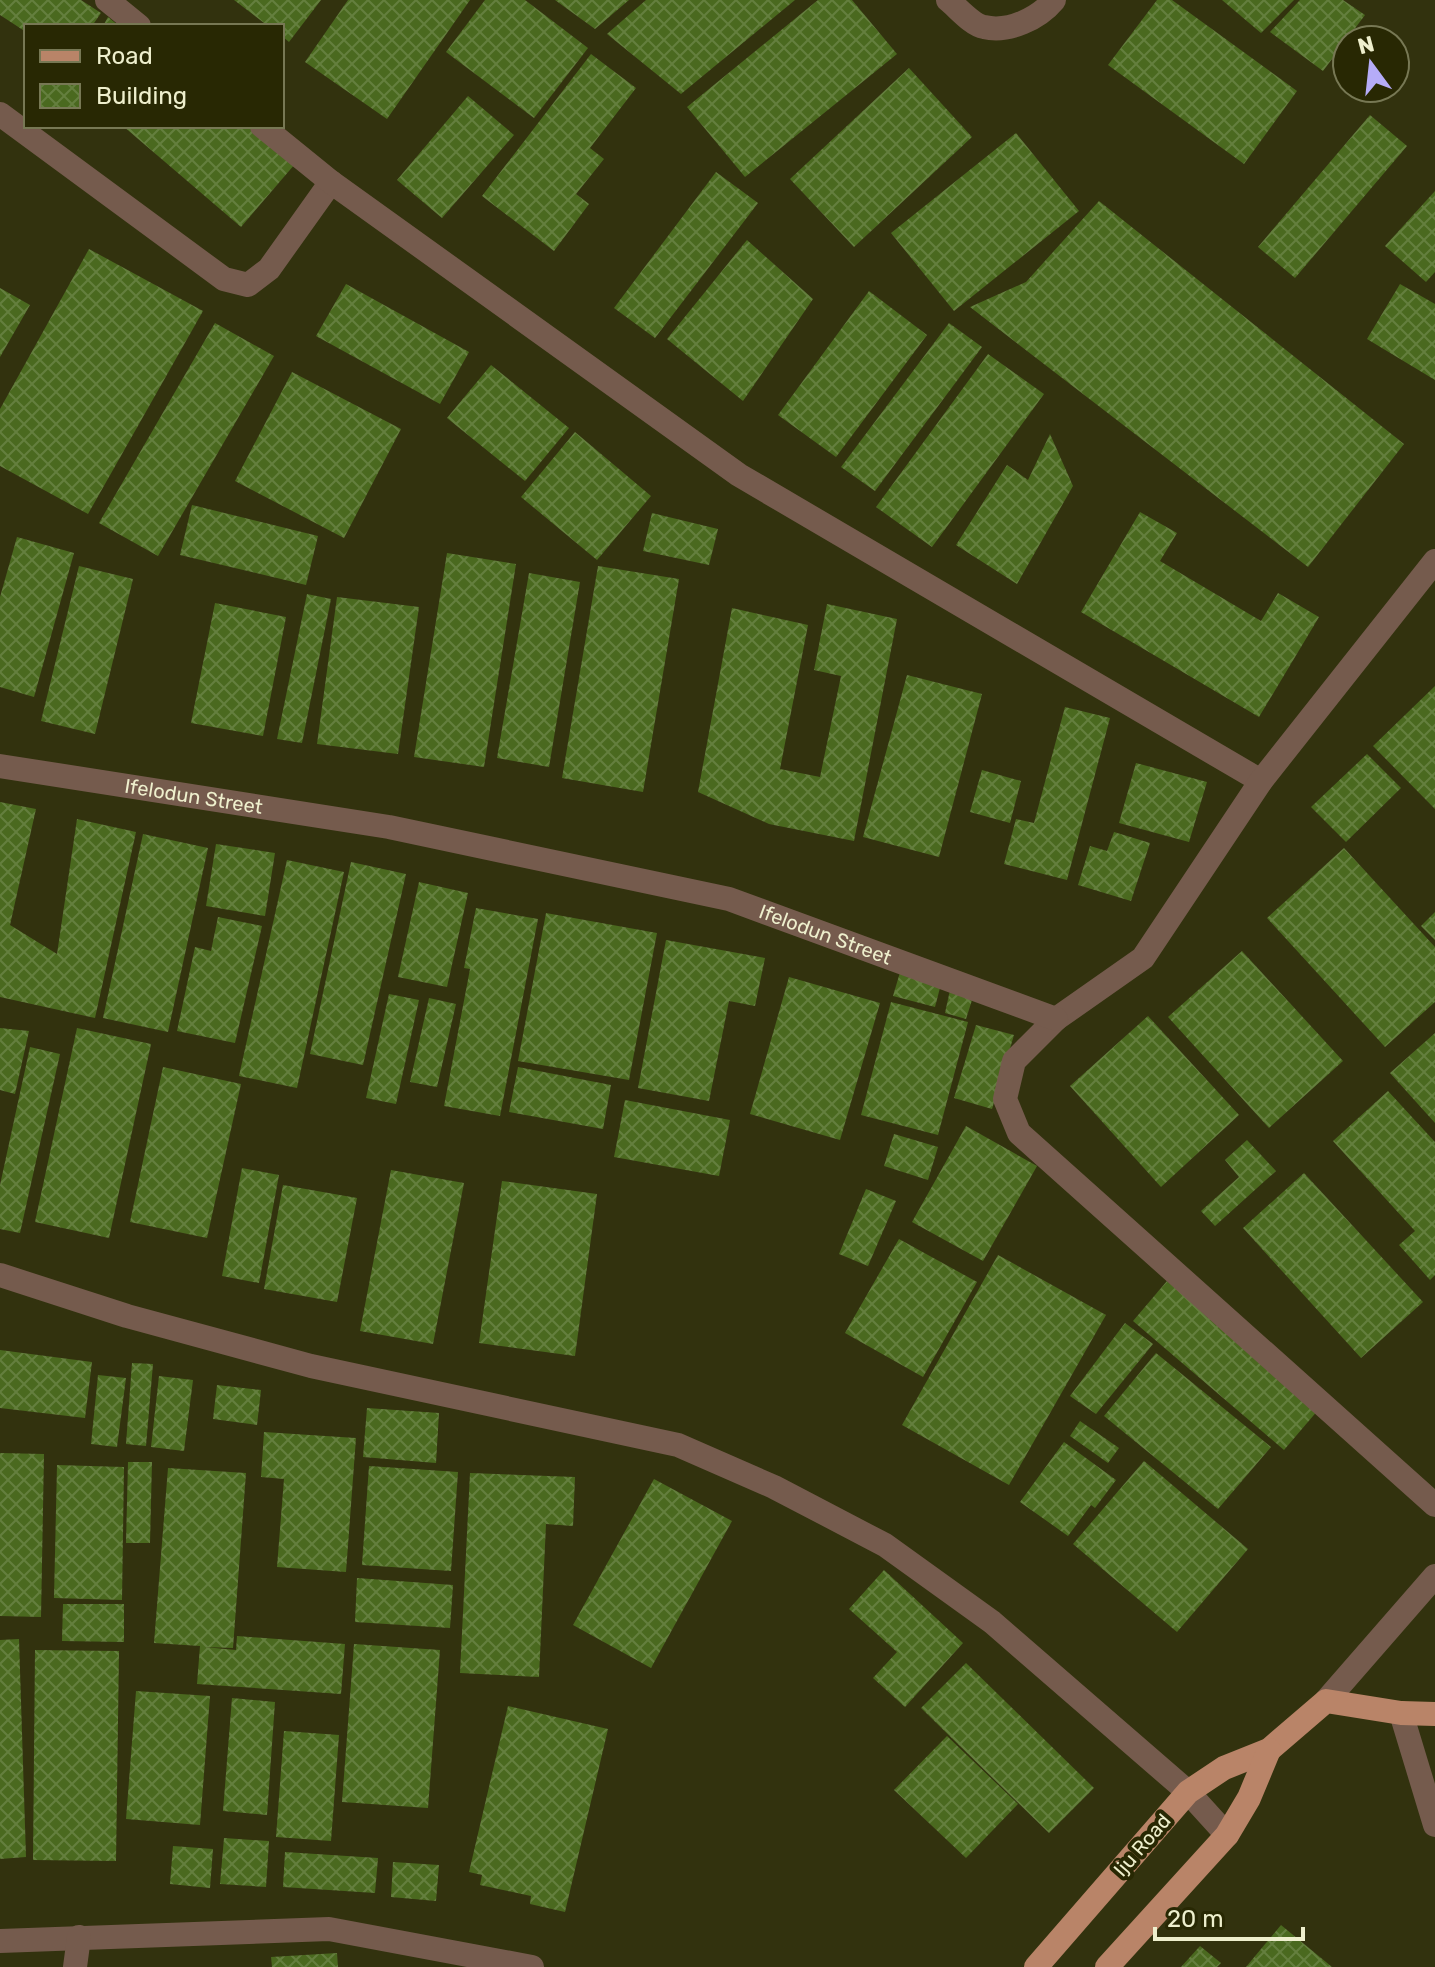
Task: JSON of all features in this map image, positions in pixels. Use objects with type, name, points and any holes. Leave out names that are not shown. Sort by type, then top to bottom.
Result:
[{"type":"main road","name":"Iju Road","points":[[1036,1967],[1188,1792],[1224,1768],[1269,1750],[1326,1701]]},
{"type":"main road","points":[[1326,1701],[1401,1713],[1435,1714]]},
{"type":"main road","name":"Iju Road","points":[[1107,1967],[1227,1835],[1249,1798],[1269,1750]]},
{"type":"street","points":[[107,0],[137,24]]},
{"type":"street","points":[[948,0],[982,27],[1012,27],[1045,11],[1054,0]]},
{"type":"street","points":[[0,114],[224,279],[248,285],[269,269],[331,182]]},
{"type":"street","points":[[264,128],[331,182],[739,475],[1261,781]]},
{"type":"street","points":[[1435,561],[1261,781],[1143,958],[1056,1019],[1014,1061],[1005,1099],[1019,1133],[1435,1505]]},
{"type":"street","name":"Ifelodun Street","points":[[0,766],[389,827],[729,899],[1056,1019]]},
{"type":"street","points":[[0,1275],[127,1316],[311,1366],[678,1445],[774,1487],[885,1545],[992,1622],[1188,1792],[1227,1835]]},
{"type":"street","points":[[1326,1701],[1435,1576]]},
{"type":"street","points":[[1401,1713],[1435,1825]]},
{"type":"street","points":[[0,1941],[329,1929],[532,1967]]},
{"type":"street","points":[[75,1967],[79,1937]]},
{"type":"building","points":[[0,0],[81,0],[101,13],[93,24],[24,24],[24,31],[0,15]]},
{"type":"building","points":[[234,0],[321,0],[289,42],[284,38],[284,24],[265,24]]},
{"type":"building","points":[[348,0],[470,0],[387,119],[305,62]]},
{"type":"building","points":[[485,0],[525,0],[588,48],[534,118],[446,52]]},
{"type":"building","points":[[555,0],[629,0],[595,29]]},
{"type":"building","points":[[646,0],[795,0],[681,94],[607,34]]},
{"type":"building","points":[[818,0],[852,0],[897,54],[745,177],[687,107]]},
{"type":"building","points":[[1157,0],[1172,0],[1297,91],[1244,164],[1108,65]]},
{"type":"building","points":[[1222,0],[1294,0],[1261,33]]},
{"type":"building","points":[[1300,0],[1343,0],[1365,15],[1358,24],[1331,24],[1331,60],[1323,71],[1270,32]]},
{"type":"building","points":[[108,17],[117,24],[104,24]]},
{"type":"building","points":[[591,54],[636,88],[590,148],[604,159],[576,194],[589,204],[554,251],[482,196]]},
{"type":"building","points":[[909,68],[972,137],[854,247],[790,179]]},
{"type":"building","points":[[468,96],[514,135],[442,218],[397,180]]},
{"type":"building","points":[[1370,115],[1407,146],[1295,278],[1258,247]]},
{"type":"building","points":[[125,128],[250,128],[295,164],[241,227]]},
{"type":"building","points":[[1016,133],[1079,211],[954,311],[891,233]]},
{"type":"building","points":[[716,172],[758,203],[655,338],[614,308]]},
{"type":"building","points":[[1435,191],[1435,272],[1426,282],[1385,246]]},
{"type":"building","points":[[1099,201],[1404,444],[1308,567],[970,307],[1026,282]]},
{"type":"building","points":[[747,240],[813,299],[743,401],[667,339]]},
{"type":"building","points":[[89,249],[203,311],[88,514],[0,466],[0,409]]},
{"type":"building","points":[[346,284],[469,352],[440,404],[316,336]]},
{"type":"building","points":[[1400,284],[1435,304],[1435,380],[1367,339]]},
{"type":"building","points":[[0,288],[30,305],[0,357]]},
{"type":"building","points":[[869,291],[927,335],[836,457],[778,415]]},
{"type":"building","points":[[215,323],[274,356],[158,556],[99,523]]},
{"type":"building","points":[[949,323],[982,347],[875,491],[841,467]]},
{"type":"building","points":[[988,354],[1044,394],[932,547],[876,507]]},
{"type":"building","points":[[491,365],[569,428],[525,481],[447,418]]},
{"type":"building","points":[[292,372],[401,429],[344,538],[235,481]]},
{"type":"building","points":[[575,432],[651,496],[597,560],[521,497]]},
{"type":"building","points":[[1050,434],[1073,486],[1017,584],[956,545],[1007,465],[1028,480]]},
{"type":"building","points":[[192,505],[318,536],[306,585],[180,555]]},
{"type":"building","points":[[1140,512],[1177,533],[1160,561],[1261,621],[1278,593],[1319,617],[1259,717],[1081,612]]},
{"type":"building","points":[[652,513],[718,529],[709,565],[643,551]]},
{"type":"building","points":[[17,537],[74,553],[34,697],[0,687],[0,597]]},
{"type":"building","points":[[447,553],[516,564],[484,767],[414,757]]},
{"type":"building","points":[[79,566],[133,579],[95,734],[41,721]]},
{"type":"building","points":[[598,566],[679,579],[643,792],[562,778]]},
{"type":"building","points":[[529,573],[580,582],[549,767],[497,758]]},
{"type":"building","points":[[307,594],[331,599],[302,743],[277,739]]},
{"type":"building","points":[[337,597],[419,607],[398,754],[317,744]]},
{"type":"building","points":[[215,603],[286,617],[263,736],[191,723]]},
{"type":"building","points":[[827,604],[897,619],[854,841],[769,824],[698,792],[732,608],[808,625],[780,769],[820,777],[841,676],[814,670]]},
{"type":"building","points":[[907,675],[982,694],[939,857],[863,837]]},
{"type":"building","points":[[1435,686],[1435,809],[1373,746]]},
{"type":"building","points":[[1065,707],[1110,718],[1067,880],[1004,864],[1016,819],[1034,823]]},
{"type":"building","points":[[1367,754],[1401,788],[1346,842],[1311,807]]},
{"type":"building","points":[[1136,763],[1207,782],[1189,842],[1119,823]]},
{"type":"building","points":[[982,770],[1021,781],[1010,823],[970,812]]},
{"type":"building","points":[[0,802],[36,809],[10,925],[57,954],[77,819],[136,832],[95,1018],[0,997]]},
{"type":"building","points":[[1114,832],[1150,843],[1131,901],[1078,885],[1090,846],[1107,851]]},
{"type":"building","points":[[143,834],[208,848],[168,1032],[103,1018]]},
{"type":"building","points":[[216,844],[275,853],[265,916],[206,906]]},
{"type":"building","points":[[1344,848],[1435,947],[1435,1002],[1385,1047],[1267,918]]},
{"type":"building","points":[[287,860],[344,872],[297,1088],[239,1076]]},
{"type":"building","points":[[351,862],[406,874],[363,1065],[310,1054]]},
{"type":"building","points":[[419,882],[468,893],[447,987],[398,977]]},
{"type":"building","points":[[476,908],[538,919],[500,1116],[444,1106],[470,969],[464,968]]},
{"type":"building","points":[[1435,912],[1435,940],[1421,926]]},
{"type":"building","points":[[546,913],[657,933],[629,1080],[518,1061]]},
{"type":"building","points":[[218,917],[262,926],[235,1043],[177,1031],[195,947],[211,951]]},
{"type":"building","points":[[666,940],[765,958],[755,1006],[729,1001],[709,1101],[638,1088]]},
{"type":"building","points":[[1242,951],[1343,1061],[1269,1128],[1168,1017]]},
{"type":"building","points":[[901,969],[942,980],[935,1007],[893,996]]},
{"type":"building","points":[[789,977],[880,1003],[840,1140],[750,1114]]},
{"type":"building","points":[[950,990],[973,997],[966,1019],[945,1013]]},
{"type":"building","points":[[389,994],[419,1000],[396,1104],[366,1098]]},
{"type":"building","points":[[429,998],[456,1004],[437,1087],[410,1082]]},
{"type":"building","points":[[891,1002],[968,1022],[938,1135],[861,1115]]},
{"type":"building","points":[[1148,1016],[1239,1115],[1161,1187],[1070,1086]]},
{"type":"building","points":[[976,1025],[1014,1035],[992,1109],[954,1098]]},
{"type":"building","points":[[0,1028],[29,1031],[15,1094],[0,1090]]},
{"type":"building","points":[[77,1028],[151,1044],[109,1238],[35,1222]]},
{"type":"building","points":[[1435,1033],[1435,1123],[1390,1073]]},
{"type":"building","points":[[30,1047],[60,1054],[20,1233],[0,1229],[0,1185]]},
{"type":"building","points":[[163,1067],[241,1084],[207,1238],[130,1222]]},
{"type":"building","points":[[518,1067],[611,1085],[603,1129],[509,1112]]},
{"type":"building","points":[[1388,1091],[1435,1142],[1435,1275],[1430,1280],[1399,1245],[1415,1231],[1333,1141]]},
{"type":"building","points":[[625,1100],[730,1120],[719,1176],[614,1157]]},
{"type":"building","points":[[966,1126],[1037,1166],[983,1261],[912,1222]]},
{"type":"building","points":[[894,1134],[938,1147],[928,1180],[884,1166]]},
{"type":"building","points":[[1247,1140],[1276,1171],[1215,1226],[1201,1211],[1239,1177],[1225,1160]]},
{"type":"building","points":[[242,1168],[279,1175],[259,1283],[222,1276]]},
{"type":"building","points":[[391,1170],[464,1183],[433,1344],[360,1331]]},
{"type":"building","points":[[1304,1173],[1423,1302],[1361,1358],[1243,1228]]},
{"type":"building","points":[[502,1181],[597,1194],[575,1356],[479,1343]]},
{"type":"building","points":[[283,1185],[357,1198],[337,1302],[264,1289]]},
{"type":"building","points":[[866,1189],[896,1201],[868,1266],[839,1254]]},
{"type":"building","points":[[899,1239],[977,1282],[923,1377],[845,1333]]},
{"type":"building","points":[[998,1255],[1106,1315],[1009,1485],[902,1425]]},
{"type":"building","points":[[1167,1281],[1319,1409],[1284,1450],[1133,1321]]},
{"type":"building","points":[[1125,1323],[1153,1344],[1096,1414],[1070,1396]]},
{"type":"building","points":[[0,1350],[92,1362],[85,1418],[0,1408]]},
{"type":"building","points":[[1156,1353],[1271,1447],[1218,1509],[1104,1416]]},
{"type":"building","points":[[132,1363],[153,1364],[146,1446],[126,1444]]},
{"type":"building","points":[[98,1375],[126,1378],[117,1447],[91,1444]]},
{"type":"building","points":[[159,1376],[193,1380],[184,1451],[151,1447]]},
{"type":"building","points":[[217,1385],[261,1390],[257,1425],[213,1419]]},
{"type":"building","points":[[367,1408],[439,1413],[436,1463],[363,1457]]},
{"type":"building","points":[[1080,1421],[1119,1448],[1108,1463],[1070,1436]]},
{"type":"building","points":[[264,1432],[356,1438],[346,1572],[277,1567],[284,1479],[261,1477]]},
{"type":"building","points":[[1064,1442],[1116,1480],[1095,1508],[1091,1505],[1068,1536],[1020,1502]]},
{"type":"building","points":[[0,1453],[44,1454],[41,1617],[0,1616]]},
{"type":"building","points":[[1144,1461],[1248,1549],[1177,1632],[1073,1544]]},
{"type":"building","points":[[128,1462],[152,1462],[150,1543],[126,1543]]},
{"type":"building","points":[[57,1465],[124,1467],[122,1600],[54,1598]]},
{"type":"building","points":[[369,1466],[458,1472],[451,1571],[362,1565]]},
{"type":"building","points":[[168,1468],[246,1473],[233,1648],[204,1647],[236,1650],[237,1636],[345,1644],[341,1694],[197,1684],[200,1646],[154,1643]]},
{"type":"building","points":[[470,1473],[575,1477],[573,1526],[546,1524],[539,1677],[460,1673]]},
{"type":"building","points":[[654,1479],[732,1521],[651,1668],[573,1625]]},
{"type":"building","points":[[884,1570],[963,1643],[905,1707],[873,1678],[897,1652],[849,1609]]},
{"type":"building","points":[[357,1578],[453,1585],[450,1628],[355,1622]]},
{"type":"building","points":[[63,1604],[124,1604],[124,1642],[62,1641]]},
{"type":"building","points":[[19,1639],[26,1857],[0,1859],[0,1640]]},
{"type":"building","points":[[354,1644],[440,1650],[428,1808],[342,1802]]},
{"type":"building","points":[[35,1650],[119,1651],[116,1861],[33,1860]]},
{"type":"building","points":[[966,1663],[1094,1788],[1049,1833],[921,1708]]},
{"type":"building","points":[[136,1691],[210,1696],[200,1825],[126,1819]]},
{"type":"building","points":[[232,1698],[275,1702],[267,1815],[223,1811]]},
{"type":"building","points":[[508,1706],[608,1729],[565,1912],[530,1904],[531,1896],[480,1885],[482,1875],[469,1872]]},
{"type":"building","points":[[284,1731],[339,1735],[331,1841],[276,1837]]},
{"type":"building","points":[[947,1736],[1018,1804],[966,1858],[894,1790]]},
{"type":"building","points":[[224,1838],[269,1841],[266,1887],[220,1884]]},
{"type":"building","points":[[173,1846],[213,1849],[210,1888],[170,1884]]},
{"type":"building","points":[[285,1852],[378,1858],[375,1893],[283,1887]]},
{"type":"building","points":[[393,1862],[439,1865],[436,1901],[391,1897]]},
{"type":"building","points":[[1281,1925],[1332,1967],[1246,1967]]},
{"type":"building","points":[[1200,1946],[1221,1963],[1217,1967],[1181,1967]]},
{"type":"building","points":[[337,1953],[338,1967],[272,1967],[271,1957]]}]
